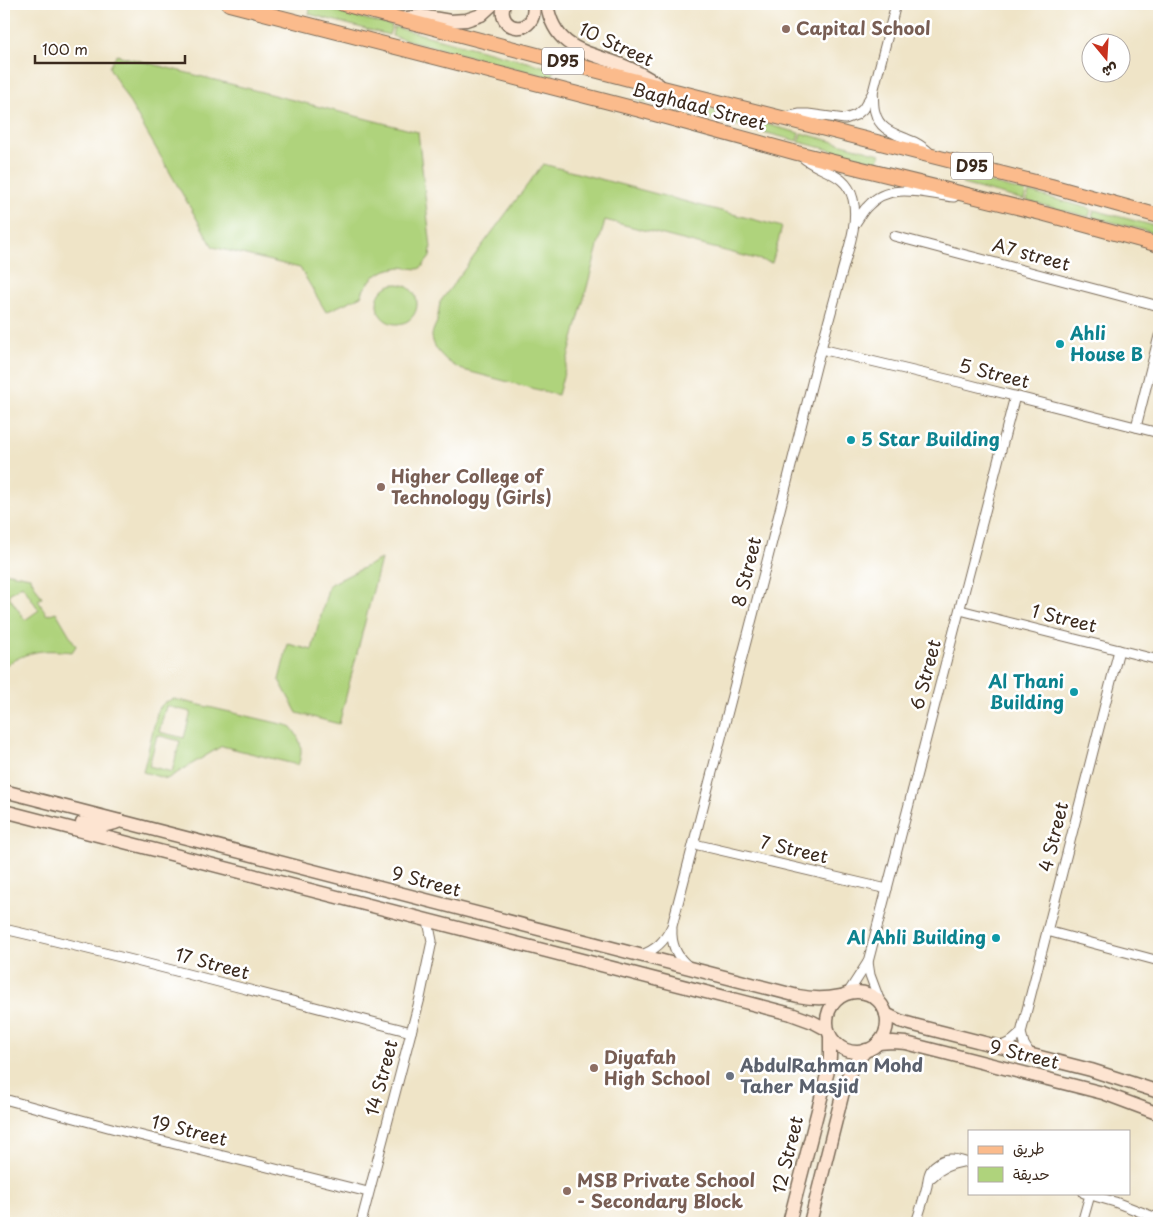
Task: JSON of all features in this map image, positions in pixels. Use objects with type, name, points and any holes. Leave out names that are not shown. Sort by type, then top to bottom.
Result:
[{"type":"main road","name":"Baghdad Street","points":[[229,4],[640,110],[797,153],[1046,214],[1159,245]]},
{"type":"main road","name":"Baghdad Street","points":[[343,4],[663,88],[1051,186],[1159,216]]},
{"type":"street","points":[[400,19],[421,16],[450,21],[466,20],[481,14],[493,4]]},
{"type":"street","points":[[504,4],[502,9],[504,18],[510,25],[520,27],[531,21],[534,13],[533,4]]},
{"type":"street","name":"10 Street","points":[[547,4],[548,13],[554,27],[568,43],[581,50],[636,71],[663,88]]},
{"type":"street","points":[[784,118],[808,114],[839,119],[856,115],[863,109],[873,92],[896,4]]},
{"type":"street","points":[[873,92],[874,111],[881,125],[890,132],[916,143],[935,157]]},
{"type":"street","name":"8 Street","points":[[639,956],[654,950],[660,945],[672,926],[854,225],[853,200],[848,187],[834,174],[812,164],[797,153]]},
{"type":"street","name":"8 Street","points":[[854,225],[872,201],[895,191],[998,203]]},
{"type":"street","name":"A7 street","points":[[894,236],[1159,306]]},
{"type":"street","points":[[1136,427],[1159,336]]},
{"type":"street","name":"5 Street","points":[[821,349],[1159,433]]},
{"type":"street","name":"6 Street","points":[[844,994],[868,962],[1015,396]]},
{"type":"street","name":"1 Street","points":[[960,610],[1159,660]]},
{"type":"street","name":"4 Street","points":[[1021,1033],[1119,650]]},
{"type":"street","name":"9 Street","points":[[4,791],[806,998],[823,999],[844,994]]},
{"type":"street","name":"9 Street","points":[[4,810],[797,1016],[813,1022],[829,1033]]},
{"type":"street","points":[[45,821],[68,820],[103,826],[120,821]]},
{"type":"street","name":"7 Street","points":[[694,844],[887,889]]},
{"type":"street","name":"14 Street","points":[[360,1223],[411,1032],[432,941],[428,920]]},
{"type":"street","points":[[432,941],[447,926]]},
{"type":"street","name":"8 Street","points":[[672,926],[675,950],[690,968]]},
{"type":"street","name":"17 Street","points":[[4,929],[92,949],[411,1032]]},
{"type":"street","points":[[1047,931],[1159,961]]},
{"type":"street","name":"6 Street","points":[[868,962],[870,975],[880,1002]]},
{"type":"street","points":[[860,991],[871,995],[880,1002],[886,1014],[887,1024],[884,1035],[878,1043],[866,1050],[858,1052],[842,1048],[829,1033],[826,1022],[830,1007],[844,994],[860,991]]},
{"type":"street","name":"9 Street","points":[[886,1014],[900,1021],[1091,1070],[1159,1092]]},
{"type":"street","name":"12 Street","points":[[789,1223],[829,1067],[829,1033]]},
{"type":"street","points":[[1000,1046],[1012,1041],[1021,1033],[1024,1044],[1030,1054]]},
{"type":"street","name":"9 Street","points":[[878,1043],[893,1042],[916,1045],[1103,1093],[1159,1114]]},
{"type":"street","points":[[810,1223],[844,1085],[855,1062],[866,1050]]},
{"type":"street","name":"19 Street","points":[[4,1099],[119,1130],[368,1192]]},
{"type":"street","points":[[916,1223],[929,1176],[936,1164],[950,1159],[957,1159],[967,1163]]},
{"type":"street","points":[[1082,1223],[1087,1194],[1116,1202],[1159,1219]]},
{"type":"green space","points":[[311,5],[392,26],[389,35],[309,14]]},
{"type":"green space","points":[[394,27],[554,69],[552,78],[392,36]]},
{"type":"green space","points":[[117,55],[418,132],[431,248],[430,257],[418,269],[400,267],[386,270],[373,277],[361,296],[326,312],[300,268],[213,247],[109,67]]},
{"type":"green space","points":[[639,91],[717,111],[715,120],[637,100]]},
{"type":"green space","points":[[720,112],[799,133],[797,141],[718,120]]},
{"type":"green space","points":[[801,133],[880,154],[878,162],[799,142]]},
{"type":"green space","points":[[543,164],[782,227],[772,263],[605,220],[558,395],[463,370],[443,357],[433,342],[432,334],[437,322],[440,302]]},
{"type":"green space","points":[[964,176],[1026,192],[1024,200],[962,184]]},
{"type":"green space","points":[[1029,192],[1091,209],[1089,217],[1027,201]]},
{"type":"green space","points":[[1094,210],[1159,227],[1159,234],[1092,217]]},
{"type":"green space","points":[[401,284],[408,287],[414,293],[417,304],[416,312],[408,321],[401,324],[393,324],[386,321],[378,312],[377,300],[380,293],[389,285]]},
{"type":"green space","points":[[381,559],[339,724],[297,713],[279,680],[288,644],[312,650],[329,585]]},
{"type":"green space","points":[[4,572],[30,577],[42,598],[38,600],[47,615],[56,612],[76,646],[72,652],[36,652],[4,666]],"holes":[[[22,585],[39,610],[25,620],[8,595]]]},
{"type":"green space","points":[[174,699],[290,726],[299,740],[301,755],[298,765],[222,746],[167,779],[143,772],[158,709],[165,702]],"holes":[[[166,706],[191,712],[184,738],[159,732]],[[157,735],[180,741],[172,772],[149,766]]]},
{"type":"place","name":"Capital School","points":[[786,29]]},
{"type":"place","name":"Ahli House B","points":[[1060,344]]},
{"type":"place","name":"5 Star Building","points":[[851,440]]},
{"type":"place","name":"Higher College of Technology (Girls)","points":[[381,487]]},
{"type":"place","name":"Al Thani Building","points":[[1074,692]]},
{"type":"place","name":"Al Ahli Building","points":[[996,938]]},
{"type":"place","name":"Diyafah High School","points":[[594,1068]]},
{"type":"place","name":"AbdulRahman Mohd Taher Masjid","points":[[730,1076]]},
{"type":"place","name":"MSB Private School - Secondary Block","points":[[567,1191]]}]
